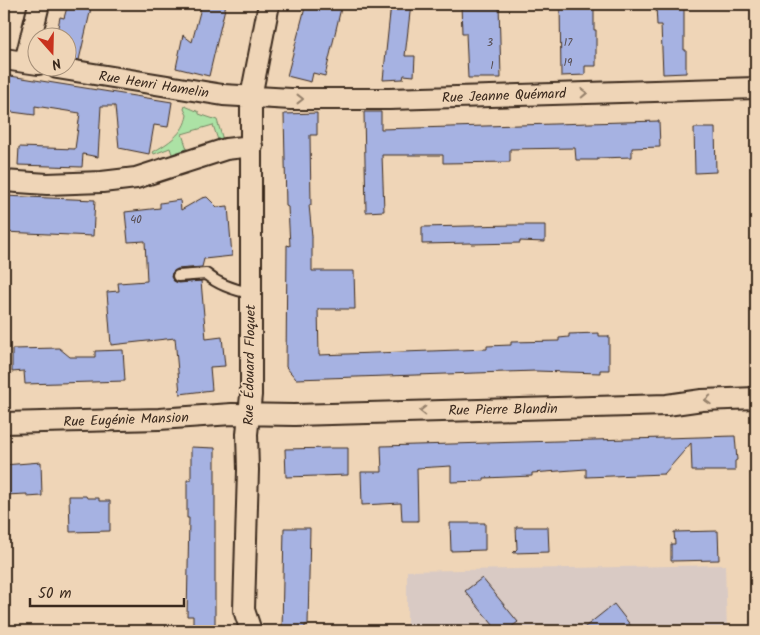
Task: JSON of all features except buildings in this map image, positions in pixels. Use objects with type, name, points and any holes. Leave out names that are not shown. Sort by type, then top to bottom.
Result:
[{"type":"street","points":[[36,28],[39,4]]},
{"type":"street","name":"Rue Édouard Floquet","points":[[250,631],[244,610],[251,395],[251,97],[269,4]]},
{"type":"street","points":[[4,59],[28,63]]},
{"type":"street","name":"Rue Henri Hamelin","points":[[78,72],[172,88],[251,97]]},
{"type":"street","name":"Rue Jeanne Quémard","points":[[251,97],[389,99],[756,88]]},
{"type":"street","points":[[4,181],[47,184],[136,178],[226,149],[252,146]]},
{"type":"street","name":"Rue Pierre Blandin","points":[[249,414],[667,405],[702,400],[756,398]]},
{"type":"street","name":"Rue Eugénie Mansion","points":[[4,423],[159,419],[249,414]]},
{"type":"lane","points":[[178,276],[206,274],[215,282],[237,290],[251,292]]},
{"type":"shaded area","points":[[725,565],[727,631],[407,631],[407,571]]},
{"type":"green space","points":[[185,106],[199,112],[199,114],[217,120],[223,140],[218,140],[213,125],[182,134],[187,149],[172,154],[170,148],[154,154],[153,152],[170,141],[183,128],[187,115],[184,109]]}]
